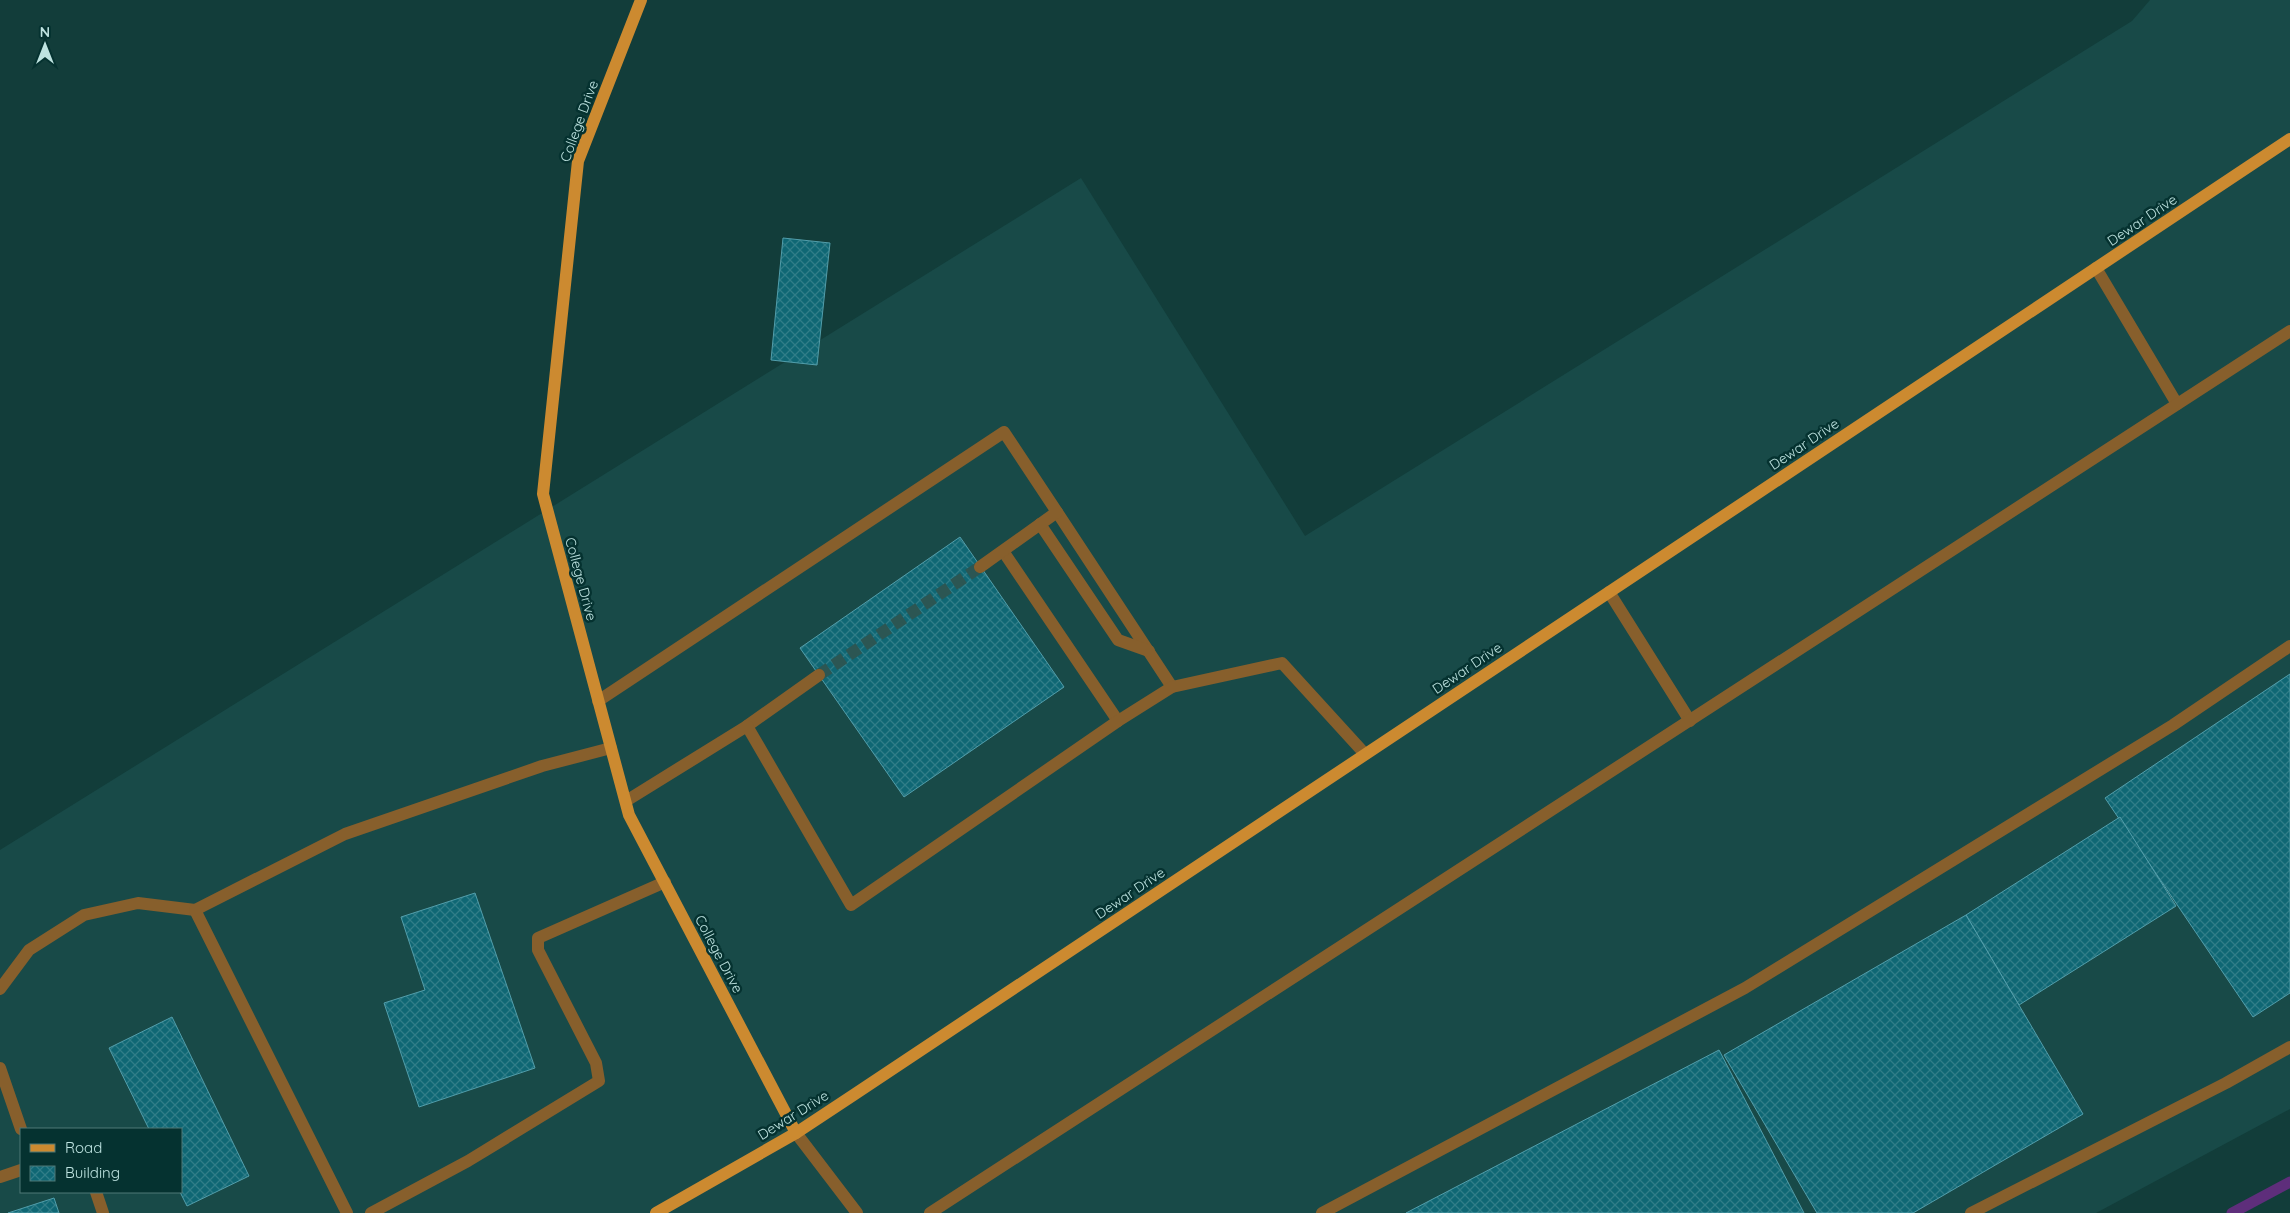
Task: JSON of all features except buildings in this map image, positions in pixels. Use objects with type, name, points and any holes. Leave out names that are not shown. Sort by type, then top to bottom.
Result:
[{"type":"main road","name":"College Drive","points":[[641,0],[578,161],[543,494],[629,815],[796,1133]]},
{"type":"main road","name":"Dewar Drive","points":[[656,1213],[796,1133],[2290,139]]},
{"type":"street","points":[[2096,268],[2177,404]]},
{"type":"street","points":[[930,1213],[2290,331]]},
{"type":"street","points":[[598,701],[1004,432],[1172,687]]},
{"type":"street","points":[[980,567],[1057,512]]},
{"type":"street","points":[[1040,524],[1118,640],[1149,651]]},
{"type":"street","points":[[1003,551],[1118,722]]},
{"type":"street","points":[[1609,592],[1690,721]]},
{"type":"street","points":[[1322,1213],[1745,988],[2173,725],[2290,646]]},
{"type":"street","points":[[747,726],[851,905],[1172,687],[1282,662],[1365,754]]},
{"type":"street","points":[[626,801],[747,726],[819,675]]},
{"type":"street","points":[[0,989],[29,950],[84,915],[138,903],[195,910],[345,834],[542,766],[611,748]]},
{"type":"street","points":[[371,1213],[468,1161],[599,1081],[596,1063],[538,950],[538,938],[664,882]]},
{"type":"street","points":[[195,910],[347,1213]]},
{"type":"street","points":[[1971,1213],[2226,1083],[2290,1047]]},
{"type":"street","points":[[0,1068],[21,1128]]},
{"type":"street","points":[[796,1133],[857,1213]]},
{"type":"street","points":[[0,1177],[20,1170]]},
{"type":"street","points":[[96,1193],[103,1213]]},
{"type":"shaded area","points":[[2150,0],[2290,0],[2290,1109],[2096,1213],[0,1213],[0,850],[1081,178],[1305,536],[2132,21]]},
{"type":"waterway","points":[[2232,1213],[2290,1182]]},
{"type":"tunnel","points":[[819,675],[980,567]]}]
